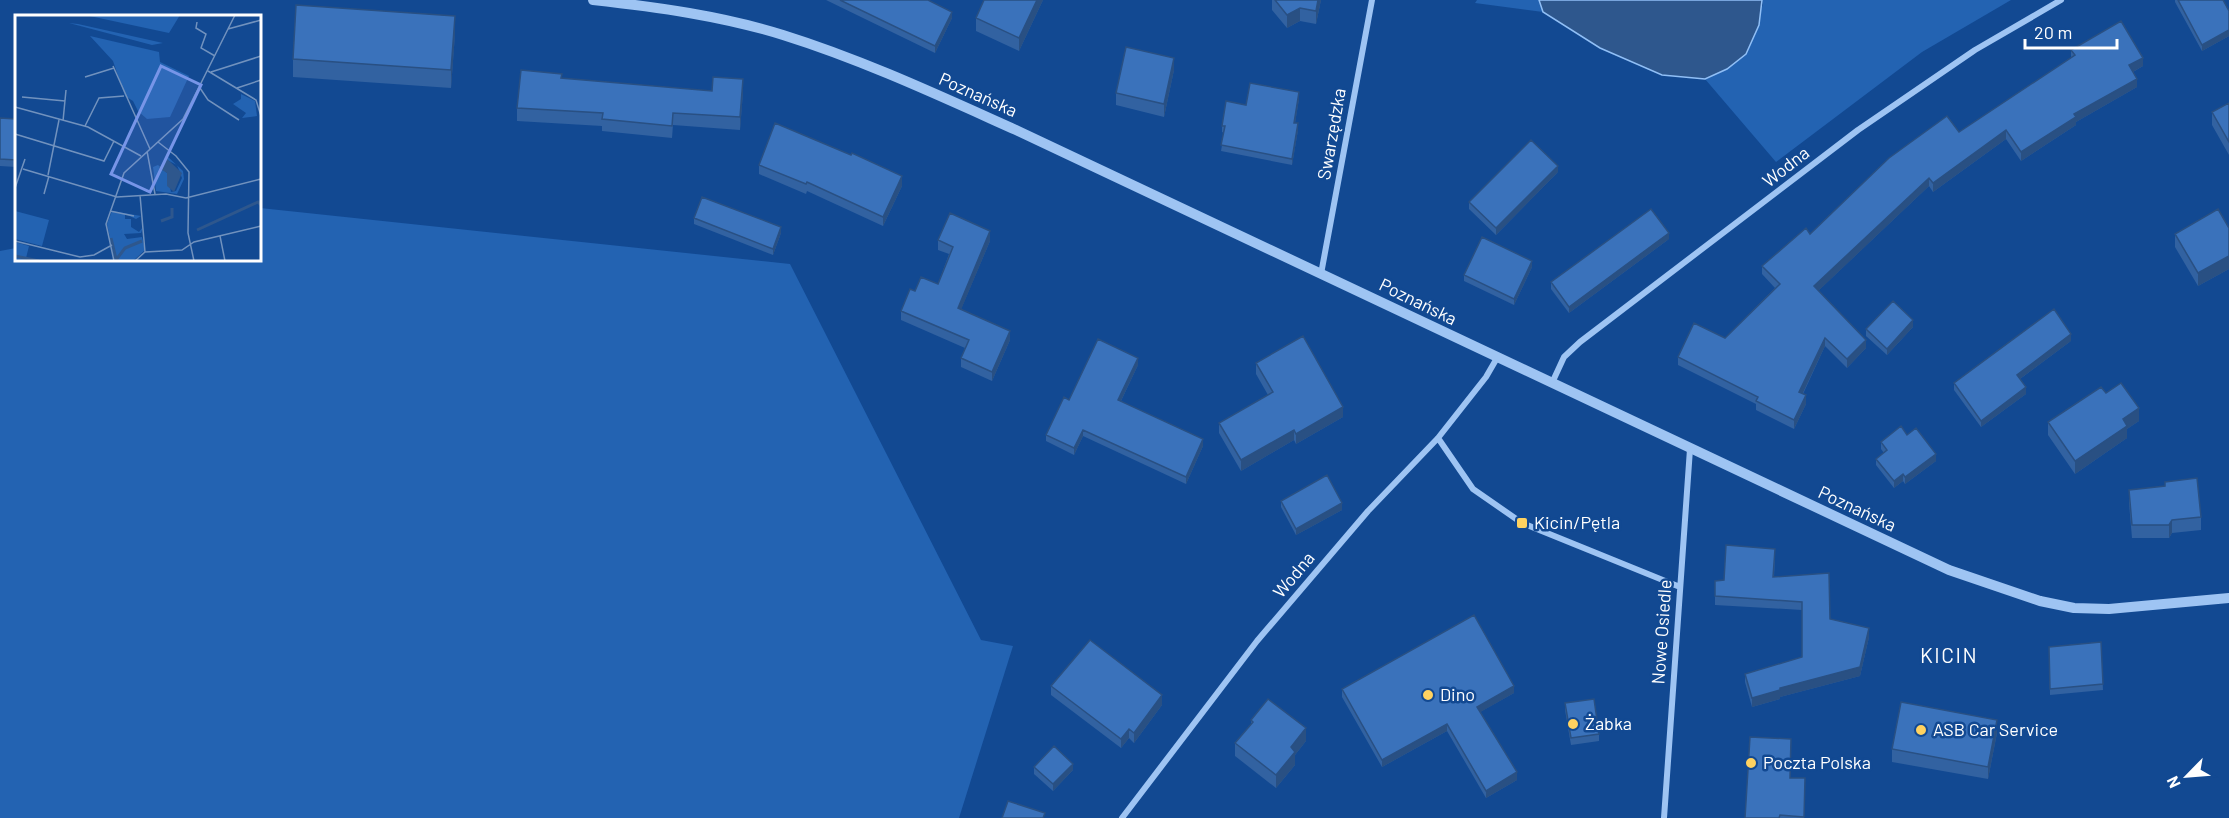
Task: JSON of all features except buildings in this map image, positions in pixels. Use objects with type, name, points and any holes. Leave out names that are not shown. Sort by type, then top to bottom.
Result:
[{"type":"street","name":"Poznańska","points":[[593,0],[725,20],[783,35],[928,91],[1016,130],[1949,570],[2040,601],[2074,608],[2109,609],[2229,598]]},
{"type":"street","name":"Swarzędzka","points":[[1321,274],[1372,0]]},
{"type":"street","name":"Wodna","points":[[1552,383],[1564,357],[1580,342],[1858,130],[1975,50],[2061,0]]},
{"type":"street","name":"Wodna","points":[[1122,818],[1257,641],[1368,511],[1438,438],[1479,386],[1497,358]]},
{"type":"street","points":[[1438,438],[1473,489],[1522,523],[1680,587]]},
{"type":"street","name":"Nowe Osiedle","points":[[1664,818],[1690,448]]},
{"type":"shaded area","points":[[1477,0],[1539,0],[1543,12],[1475,3]]},
{"type":"shaded area","points":[[1539,0],[1762,0],[1759,25],[1746,54],[1727,69],[1705,79],[1662,75],[1600,48],[1543,12]]},
{"type":"shaded area","points":[[1762,0],[2011,0],[1922,52],[1776,162],[1705,79],[1727,69],[1763,5]]},
{"type":"shaded area","points":[[261,208],[790,264],[981,640],[1013,646],[959,818],[0,818],[0,251],[15,248],[15,261],[261,261]]},
{"type":"place","name":"Kicin/Pętla","points":[[1522,523]]},
{"type":"place","name":"Dino","points":[[1428,695]]},
{"type":"place","name":"Żabka","points":[[1573,724]]},
{"type":"place","name":"ASB Car Service","points":[[1921,730]]},
{"type":"place","name":"Poczta Polska","points":[[1751,763]]},
{"type":"district","name":"KICIN","points":[[1949,656]]}]
